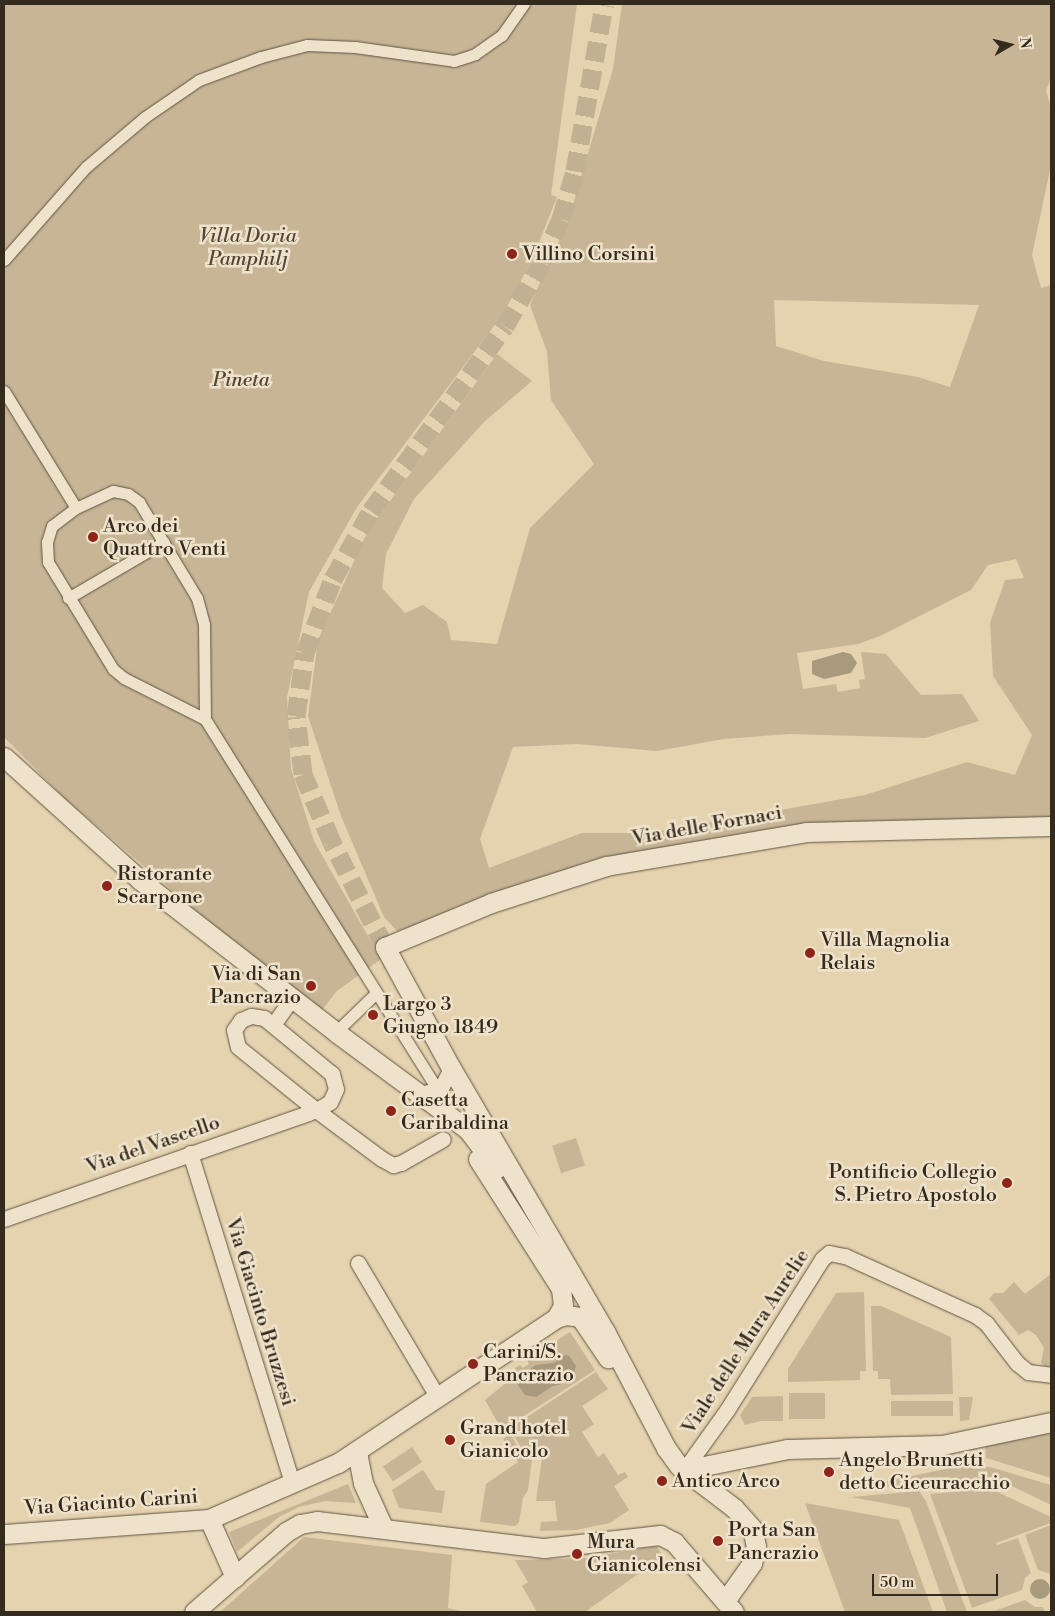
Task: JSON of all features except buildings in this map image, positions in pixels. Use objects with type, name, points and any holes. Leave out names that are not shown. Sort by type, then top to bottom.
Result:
[{"type":"street","points":[[4,260],[86,167],[146,117],[199,80],[261,56],[307,45],[355,47],[454,61],[475,54],[502,35],[524,4]]},
{"type":"street","points":[[4,391],[76,508]]},
{"type":"street","points":[[206,719],[124,678],[113,669],[68,598],[48,562],[47,542],[52,526],[76,508],[113,491],[128,494],[139,502],[164,542],[202,611],[206,719],[438,1090]]},
{"type":"street","points":[[68,598],[164,542]]},
{"type":"street","points":[[4,757],[140,880],[461,1126],[483,1148],[544,1243],[566,1266]]},
{"type":"street","name":"Via delle Fornaci","points":[[451,1068],[386,946],[491,903],[606,866],[806,832],[1051,826]]},
{"type":"street","points":[[342,1026],[376,993]]},
{"type":"street","points":[[273,1025],[292,998]]},
{"type":"street","points":[[316,1110],[333,1098],[334,1078],[273,1025],[259,1016],[243,1018],[234,1030],[236,1044],[316,1110],[393,1165],[401,1164],[442,1140]]},
{"type":"street","points":[[419,1095],[438,1090],[447,1080],[451,1068]]},
{"type":"street","points":[[451,1068],[461,1126],[468,1144],[561,1289],[563,1306],[556,1318]]},
{"type":"street","points":[[194,1612],[274,1541],[300,1524],[338,1522],[534,1547],[602,1543],[651,1534],[670,1538],[681,1549],[725,1609],[749,1569],[756,1546],[749,1524],[734,1508],[684,1470],[666,1448],[638,1399],[606,1333],[451,1068]]},
{"type":"street","name":"Via del Vascello","points":[[4,1219],[316,1110]]},
{"type":"street","name":"Via Giacinto Bruzzesi","points":[[190,1153],[292,1483]]},
{"type":"street","name":"Viale delle Mura Aurelie","points":[[684,1470],[727,1410],[822,1259],[829,1253],[845,1256],[975,1315],[986,1323],[1017,1363],[1028,1372],[1051,1375]]},
{"type":"street","points":[[358,1263],[438,1398]]},
{"type":"street","points":[[556,1318],[571,1314],[580,1317],[638,1399]]},
{"type":"street","name":"Via Giacinto Carini","points":[[4,1534],[209,1519],[357,1452],[556,1318]]},
{"type":"street","points":[[684,1470],[787,1449],[903,1448],[952,1443],[1051,1422]]},
{"type":"street","points":[[357,1452],[363,1483],[383,1527]]},
{"type":"street","points":[[209,1519],[235,1577]]},
{"type":"green space","name":"Villa Doria Pamphilj","points":[[4,4],[577,4],[551,195],[557,197],[532,260],[503,314],[357,507],[309,592],[287,697],[291,769],[314,841],[381,959],[337,991],[322,1010],[244,952],[62,796],[4,737]]},
{"type":"green space","points":[[622,4],[1051,4],[1051,79],[1046,90],[1051,109],[1051,165],[1032,255],[1041,288],[1051,285],[1051,822],[928,820],[612,860],[397,931],[384,917],[341,816],[308,716],[318,640],[367,533],[497,354],[532,381],[485,421],[414,499],[386,554],[382,588],[405,613],[423,605],[447,622],[451,640],[497,644],[530,528],[594,464],[551,400],[547,352],[530,305],[568,221],[613,69]],"holes":[[[774,300],[979,305],[950,387],[918,377],[824,361],[776,346]],[[1016,559],[1024,578],[1005,580],[990,623],[993,676],[1032,735],[1015,775],[967,762],[865,795],[650,833],[582,833],[489,868],[480,839],[513,747],[577,744],[657,751],[724,739],[790,734],[925,738],[979,721],[962,694],[921,695],[886,654],[861,652],[865,679],[859,680],[860,688],[838,692],[836,684],[803,689],[797,653],[858,644],[880,636],[971,590],[988,565]]]},
{"type":"green space","points":[[576,1138],[585,1166],[561,1173],[552,1146]]},
{"type":"green space","points":[[1051,1274],[1051,1366],[1046,1367],[1041,1362],[1044,1348],[1036,1335],[1028,1330],[1019,1335],[989,1299],[994,1293],[1003,1293],[1014,1282],[1025,1294]]},
{"type":"green space","points":[[864,1292],[866,1371],[860,1371],[860,1380],[788,1382],[788,1369],[836,1293]]},
{"type":"green space","points":[[871,1306],[881,1306],[951,1337],[953,1394],[891,1395],[890,1379],[878,1379],[878,1371],[873,1371]]},
{"type":"green space","points":[[570,1332],[595,1370],[507,1427],[523,1457],[532,1459],[528,1490],[523,1498],[519,1522],[515,1526],[480,1522],[486,1484],[518,1462],[503,1439],[506,1437],[485,1400],[518,1373],[515,1368],[520,1365],[523,1368],[529,1364],[527,1360]]},
{"type":"green space","points":[[596,1372],[608,1389],[582,1406],[594,1424],[582,1432],[598,1457],[604,1453],[618,1475],[625,1472],[628,1477],[614,1486],[629,1510],[610,1523],[576,1530],[540,1531],[541,1522],[557,1521],[555,1501],[536,1501],[542,1458],[525,1455],[510,1428]]},
{"type":"green space","points":[[789,1393],[825,1393],[825,1419],[789,1419]]},
{"type":"green space","points":[[783,1396],[783,1421],[761,1421],[745,1425],[740,1415],[752,1397]]},
{"type":"green space","points":[[959,1397],[973,1397],[969,1420],[960,1421]]},
{"type":"green space","points":[[891,1401],[953,1401],[953,1416],[891,1416]]},
{"type":"green space","points":[[1051,1429],[1051,1478],[986,1458],[985,1446]]},
{"type":"green space","points":[[412,1447],[422,1462],[393,1481],[383,1467]]},
{"type":"green space","points":[[964,1465],[990,1467],[1051,1485],[1051,1505],[993,1477],[846,1490]]},
{"type":"green space","points":[[423,1470],[436,1490],[445,1491],[442,1513],[399,1508],[392,1490]]},
{"type":"green space","points":[[348,1484],[356,1503],[325,1501],[299,1507],[279,1517],[237,1552],[229,1532]]},
{"type":"green space","points":[[991,1489],[1051,1517],[1051,1523],[996,1543],[997,1545],[1018,1538],[1031,1573],[1025,1578],[1022,1590],[972,1608],[930,1494]]},
{"type":"green space","points":[[919,1491],[926,1501],[967,1612],[947,1612],[910,1508],[851,1497]]},
{"type":"green space","points":[[805,1503],[899,1520],[933,1612],[845,1612]]},
{"type":"green space","points":[[1051,1525],[1051,1574],[1038,1570],[1025,1535]]},
{"type":"green space","points":[[304,1537],[452,1555],[448,1608],[464,1612],[220,1612]]},
{"type":"green space","points":[[656,1546],[663,1556],[585,1612],[537,1612],[522,1586],[528,1582],[515,1560],[586,1558]]},
{"type":"green space","points":[[1025,1600],[1035,1607],[1043,1607],[1045,1612],[991,1612]]},
{"type":"shaded area","points":[[843,652],[851,654],[857,663],[851,673],[824,679],[812,674],[812,661]]},
{"type":"shaded area","points":[[564,1355],[569,1356],[576,1366],[571,1382],[553,1386],[536,1397],[525,1395],[517,1384],[517,1378],[536,1365],[554,1363]]},
{"type":"shaded area","points":[[1040,1579],[1047,1582],[1050,1589],[1047,1596],[1040,1599],[1033,1596],[1030,1589],[1033,1582]]},
{"type":"tunnel","points":[[385,947],[332,842],[303,774],[296,716],[305,653],[333,579],[371,511],[505,326],[542,262],[561,219],[575,171],[604,4]]},
{"type":"place","name":"Villino Corsini","points":[[512,254]]},
{"type":"place","name":"Arco dei Quattro Venti","points":[[93,537]]},
{"type":"place","name":"Ristorante Scarpone","points":[[107,886]]},
{"type":"place","name":"Villa Magnolia Relais","points":[[810,953]]},
{"type":"place","name":"Via di San Pancrazio","points":[[311,986]]},
{"type":"place","name":"Largo 3 Giugno 1849","points":[[373,1015]]},
{"type":"place","name":"Casetta Garibaldina","points":[[391,1111]]},
{"type":"place","name":"Pontificio Collegio S. Pietro Apostolo","points":[[1007,1183]]},
{"type":"place","name":"Carini/S. Pancrazio","points":[[473,1364]]},
{"type":"place","name":"Grand hotel Gianicolo","points":[[450,1440]]},
{"type":"place","name":"Angelo Brunetti detto Ciceuracchio","points":[[829,1472]]},
{"type":"place","name":"Antico Arco","points":[[662,1481]]},
{"type":"place","name":"Porta San Pancrazio","points":[[718,1541]]},
{"type":"place","name":"Mura Gianicolensi","points":[[577,1554]]},
{"type":"park label","name":"Pineta","points":[[241,380]]}]
